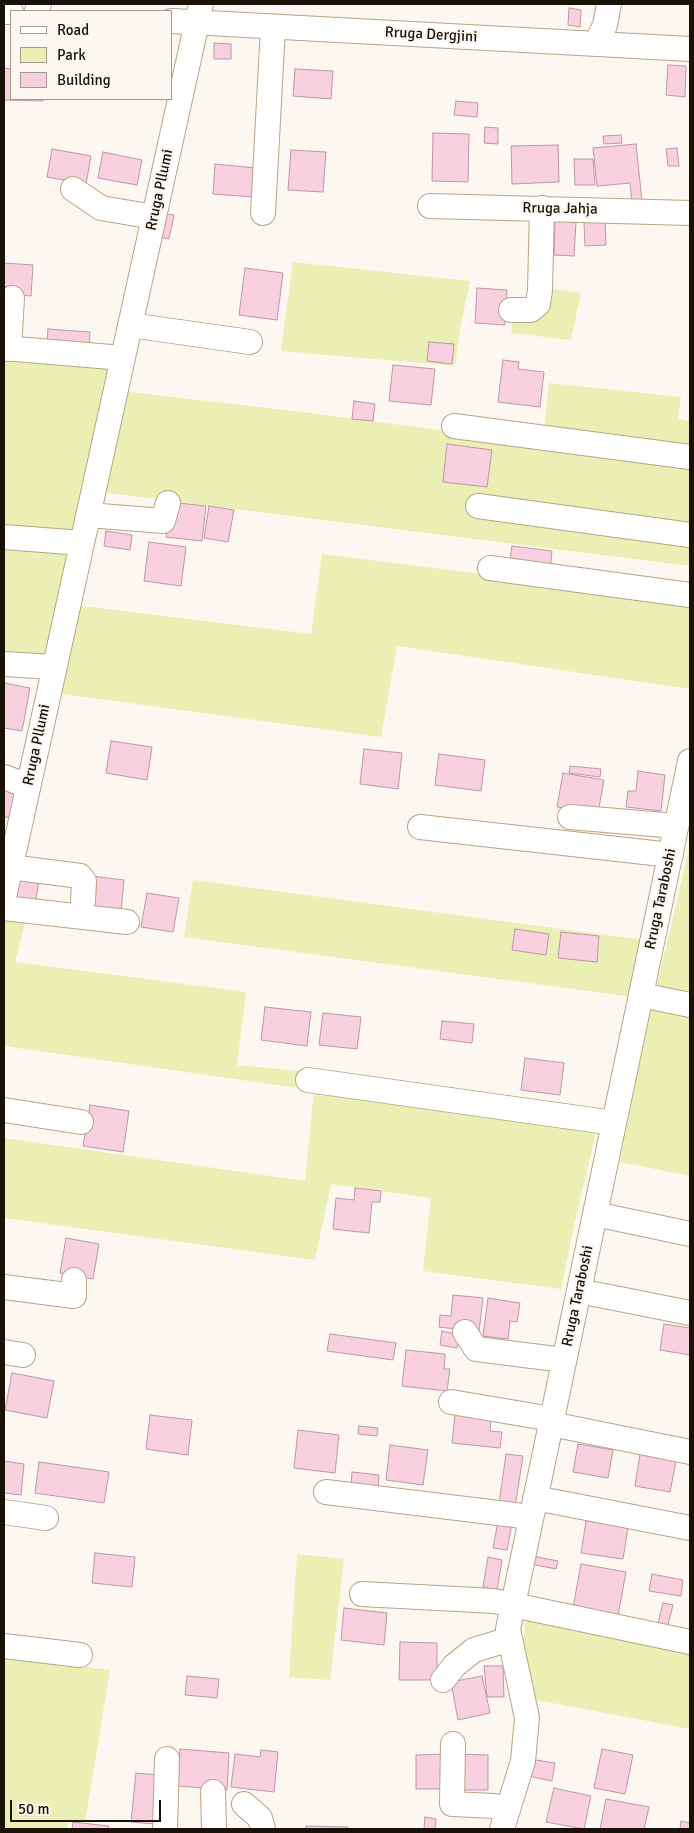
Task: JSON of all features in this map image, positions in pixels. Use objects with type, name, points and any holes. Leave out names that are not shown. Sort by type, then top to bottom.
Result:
[{"type":"street","points":[[596,44],[604,25],[609,4]]},
{"type":"street","name":"Rruga Dergjini","points":[[172,21],[199,13],[273,27],[690,49]]},
{"type":"street","name":"Rruga Pllumi","points":[[4,897],[10,867],[12,822],[28,786],[199,13]]},
{"type":"street","points":[[264,213],[273,27]]},
{"type":"street","points":[[72,189],[101,208],[154,217]]},
{"type":"street","name":"Rruga Jahja","points":[[430,206],[690,213]]},
{"type":"street","points":[[511,310],[531,310],[538,304],[542,208]]},
{"type":"street","points":[[12,298],[6,349],[123,358]]},
{"type":"street","points":[[130,325],[250,342]]},
{"type":"street","points":[[454,426],[690,457]]},
{"type":"street","points":[[88,516],[162,521],[168,503]]},
{"type":"street","points":[[478,506],[690,535]]},
{"type":"street","points":[[4,537],[82,543]]},
{"type":"street","points":[[490,568],[690,595]]},
{"type":"street","points":[[4,664],[54,667]]},
{"type":"street","name":"Rruga Taraboshi","points":[[505,1819],[523,1761],[528,1718],[508,1629],[641,995],[678,840],[690,761]]},
{"type":"street","points":[[4,777],[28,786]]},
{"type":"street","points":[[570,817],[678,840]]},
{"type":"street","points":[[420,827],[678,840]]},
{"type":"street","points":[[10,867],[80,876],[84,881],[84,901]]},
{"type":"street","points":[[4,908],[127,922]]},
{"type":"street","points":[[641,995],[690,1005]]},
{"type":"street","points":[[308,1080],[614,1123]]},
{"type":"street","points":[[4,1110],[81,1122]]},
{"type":"street","points":[[595,1214],[690,1234]]},
{"type":"street","points":[[4,1287],[74,1296],[74,1280]]},
{"type":"street","points":[[579,1291],[690,1312]]},
{"type":"street","points":[[465,1332],[476,1349],[564,1360]]},
{"type":"street","points":[[451,1402],[690,1452]]},
{"type":"street","points":[[326,1492],[533,1508],[690,1528]]},
{"type":"street","points":[[4,1512],[46,1518]]},
{"type":"street","points":[[362,1594],[453,1597],[494,1601],[690,1642]]},
{"type":"street","points":[[442,1680],[454,1666],[474,1650],[510,1638]]},
{"type":"street","points":[[4,1646],[80,1655]]},
{"type":"street","points":[[453,1744],[452,1804],[494,1806],[505,1819]]},
{"type":"street","points":[[165,1829],[167,1759]]},
{"type":"street","points":[[214,1792],[214,1829]]},
{"type":"street","points":[[244,1804],[260,1818],[263,1829]]},
{"type":"green space","points":[[293,262],[470,281],[460,329],[455,366],[281,351]]},
{"type":"green space","points":[[546,288],[581,293],[571,340],[511,333],[513,315]]},
{"type":"green space","points":[[4,354],[115,362],[74,536],[4,531]]},
{"type":"green space","points":[[549,383],[681,397],[678,419],[690,421],[690,453],[544,433]]},
{"type":"green space","points":[[120,391],[302,412],[690,463],[690,566],[100,492]]},
{"type":"green space","points":[[4,545],[70,550],[50,657],[4,660]]},
{"type":"green space","points":[[322,554],[690,600],[690,689],[397,646],[381,737],[55,693],[74,605],[311,634]]},
{"type":"green space","points":[[689,849],[690,1176],[620,1162],[638,1066]]},
{"type":"green space","points":[[193,880],[644,940],[634,997],[184,937]]},
{"type":"green space","points":[[6,914],[27,916],[15,962],[246,992],[237,1065],[307,1072],[305,1089],[4,1046],[4,924]]},
{"type":"green space","points":[[314,1090],[597,1129],[561,1289],[423,1271],[431,1198],[331,1184],[315,1260],[4,1218],[4,1138],[305,1181]]},
{"type":"green space","points":[[297,1554],[344,1559],[330,1680],[289,1677]]},
{"type":"green space","points":[[526,1615],[690,1649],[690,1729],[536,1700],[523,1645]]},
{"type":"green space","points":[[4,1657],[110,1670],[85,1822],[68,1820],[67,1829],[4,1829]]},
{"type":"building","points":[[569,8],[581,10],[580,27],[568,25]]},
{"type":"building","points":[[214,43],[231,44],[231,59],[214,59]]},
{"type":"building","points":[[668,65],[686,66],[685,97],[666,95]]},
{"type":"building","points":[[4,68],[10,69],[10,100],[43,101],[4,100]]},
{"type":"building","points":[[295,69],[333,71],[331,99],[293,96]]},
{"type":"building","points":[[456,101],[478,103],[477,117],[454,115]]},
{"type":"building","points":[[485,127],[498,128],[498,144],[484,143]]},
{"type":"building","points":[[433,133],[469,134],[468,182],[432,181]]},
{"type":"building","points":[[621,135],[622,143],[604,144],[603,136]]},
{"type":"building","points":[[636,144],[642,201],[632,202],[630,183],[597,186],[593,148]]},
{"type":"building","points":[[558,145],[559,182],[512,184],[511,146]]},
{"type":"building","points":[[677,148],[679,166],[668,166],[666,149]]},
{"type":"building","points":[[52,149],[91,156],[86,184],[47,177]]},
{"type":"building","points":[[291,150],[326,152],[323,192],[288,190]]},
{"type":"building","points":[[103,152],[142,160],[137,185],[98,178]]},
{"type":"building","points":[[574,159],[593,159],[595,185],[575,185]]},
{"type":"building","points":[[215,164],[256,168],[254,197],[213,194]]},
{"type":"building","points":[[163,214],[174,215],[169,239],[159,237]]},
{"type":"building","points":[[555,221],[576,222],[574,256],[554,255]]},
{"type":"building","points":[[605,221],[606,245],[585,246],[584,222]]},
{"type":"building","points":[[4,263],[33,265],[31,296],[4,294]]},
{"type":"building","points":[[245,268],[283,273],[277,320],[239,315]]},
{"type":"building","points":[[477,288],[507,290],[505,325],[475,323]]},
{"type":"building","points":[[48,329],[90,332],[89,346],[47,343]]},
{"type":"building","points":[[429,342],[454,344],[452,364],[427,361]]},
{"type":"building","points":[[503,360],[519,362],[518,369],[544,372],[540,407],[498,402]]},
{"type":"building","points":[[393,365],[435,369],[431,405],[389,401]]},
{"type":"building","points":[[354,401],[375,404],[373,421],[352,419]]},
{"type":"building","points":[[447,444],[492,450],[487,487],[443,482]]},
{"type":"building","points":[[170,502],[206,506],[202,541],[166,537]]},
{"type":"building","points":[[209,506],[234,510],[228,542],[204,538]]},
{"type":"building","points":[[106,531],[132,535],[130,550],[104,546]]},
{"type":"building","points":[[149,542],[186,547],[181,586],[144,581]]},
{"type":"building","points":[[512,546],[552,551],[550,571],[509,566]]},
{"type":"building","points":[[4,683],[30,688],[22,731],[4,728]]},
{"type":"building","points":[[111,741],[152,747],[147,780],[106,773]]},
{"type":"building","points":[[364,749],[402,753],[398,789],[360,784]]},
{"type":"building","points":[[439,754],[485,760],[481,791],[435,785]]},
{"type":"building","points":[[570,766],[601,769],[600,777],[569,773]]},
{"type":"building","points":[[638,771],[665,775],[661,811],[626,807],[628,791],[636,791]]},
{"type":"building","points":[[563,773],[604,780],[598,813],[557,807]]},
{"type":"building","points":[[4,788],[18,792],[13,818],[4,817]]},
{"type":"building","points":[[20,876],[39,879],[35,907],[16,905]]},
{"type":"building","points":[[92,876],[124,880],[121,912],[88,908]]},
{"type":"building","points":[[147,893],[179,898],[173,932],[141,927]]},
{"type":"building","points":[[515,929],[549,934],[546,955],[512,950]]},
{"type":"building","points":[[561,932],[599,936],[597,962],[558,958]]},
{"type":"building","points":[[265,1007],[311,1012],[307,1046],[261,1040]]},
{"type":"building","points":[[323,1013],[361,1017],[357,1049],[319,1045]]},
{"type":"building","points":[[442,1021],[474,1024],[472,1043],[440,1039]]},
{"type":"building","points":[[525,1058],[564,1063],[560,1095],[521,1090]]},
{"type":"building","points":[[90,1105],[129,1111],[123,1152],[83,1146]]},
{"type":"building","points":[[355,1188],[381,1191],[380,1202],[372,1202],[369,1233],[333,1229],[336,1198],[354,1200]]},
{"type":"building","points":[[66,1238],[99,1244],[93,1279],[60,1273]]},
{"type":"building","points":[[453,1295],[483,1298],[479,1332],[439,1327],[440,1315],[451,1316]]},
{"type":"building","points":[[488,1298],[520,1303],[517,1322],[510,1321],[508,1339],[483,1336]]},
{"type":"building","points":[[664,1324],[690,1328],[690,1355],[660,1350]]},
{"type":"building","points":[[442,1331],[459,1335],[457,1348],[440,1345]]},
{"type":"building","points":[[330,1334],[396,1343],[393,1360],[327,1351]]},
{"type":"building","points":[[406,1350],[445,1354],[444,1369],[450,1369],[447,1391],[402,1386]]},
{"type":"building","points":[[12,1373],[54,1381],[47,1418],[5,1410]]},
{"type":"building","points":[[150,1415],[192,1420],[188,1455],[146,1449]]},
{"type":"building","points":[[455,1415],[491,1419],[490,1431],[502,1432],[500,1448],[452,1443]]},
{"type":"building","points":[[359,1426],[378,1428],[377,1436],[358,1434]]},
{"type":"building","points":[[298,1430],[339,1435],[335,1473],[294,1468]]},
{"type":"building","points":[[578,1444],[613,1450],[608,1478],[573,1472]]},
{"type":"building","points":[[390,1445],[428,1450],[423,1485],[386,1480]]},
{"type":"building","points":[[506,1454],[523,1456],[515,1507],[499,1504]]},
{"type":"building","points":[[640,1454],[676,1461],[670,1492],[635,1486]]},
{"type":"building","points":[[4,1461],[24,1464],[21,1495],[4,1493]]},
{"type":"building","points":[[39,1462],[109,1472],[104,1503],[35,1493]]},
{"type":"building","points":[[352,1472],[379,1475],[378,1489],[351,1486]]},
{"type":"building","points":[[498,1521],[512,1523],[507,1550],[493,1548]]},
{"type":"building","points":[[586,1521],[628,1527],[623,1559],[581,1553]]},
{"type":"building","points":[[95,1553],[135,1557],[132,1587],[92,1583]]},
{"type":"building","points":[[532,1556],[558,1561],[556,1569],[531,1564]]},
{"type":"building","points":[[488,1557],[502,1560],[497,1590],[483,1587]]},
{"type":"building","points":[[581,1564],[626,1572],[618,1616],[573,1608]]},
{"type":"building","points":[[652,1574],[683,1580],[681,1596],[649,1591]]},
{"type":"building","points":[[663,1603],[673,1605],[667,1629],[657,1627]]},
{"type":"building","points":[[344,1608],[387,1613],[384,1645],[341,1640]]},
{"type":"building","points":[[400,1642],[437,1643],[437,1680],[399,1680]]},
{"type":"building","points":[[484,1666],[503,1666],[504,1697],[487,1697]]},
{"type":"building","points":[[187,1676],[219,1679],[217,1698],[185,1695]]},
{"type":"building","points":[[482,1676],[490,1713],[458,1720],[451,1682]]},
{"type":"building","points":[[180,1749],[229,1753],[227,1790],[178,1786]]},
{"type":"building","points":[[602,1749],[633,1755],[625,1794],[594,1788]]},
{"type":"building","points":[[261,1750],[278,1752],[274,1792],[231,1787],[235,1754],[260,1757]]},
{"type":"building","points":[[445,1754],[445,1789],[416,1789],[416,1755]]},
{"type":"building","points":[[458,1754],[488,1755],[488,1790],[457,1790]]},
{"type":"building","points":[[530,1759],[555,1763],[552,1781],[528,1776]]},
{"type":"building","points":[[136,1773],[159,1775],[155,1824],[131,1822]]},
{"type":"building","points":[[554,1788],[591,1796],[584,1829],[546,1822]]},
{"type":"building","points":[[606,1799],[649,1807],[644,1829],[600,1829]]},
{"type":"building","points":[[425,1817],[436,1819],[435,1829],[424,1829]]},
{"type":"building","points":[[681,1821],[690,1823],[690,1829],[680,1829]]},
{"type":"building","points":[[73,1822],[109,1826],[108,1829],[72,1829]]},
{"type":"building","points":[[306,1826],[348,1827],[348,1829],[306,1829]]}]
